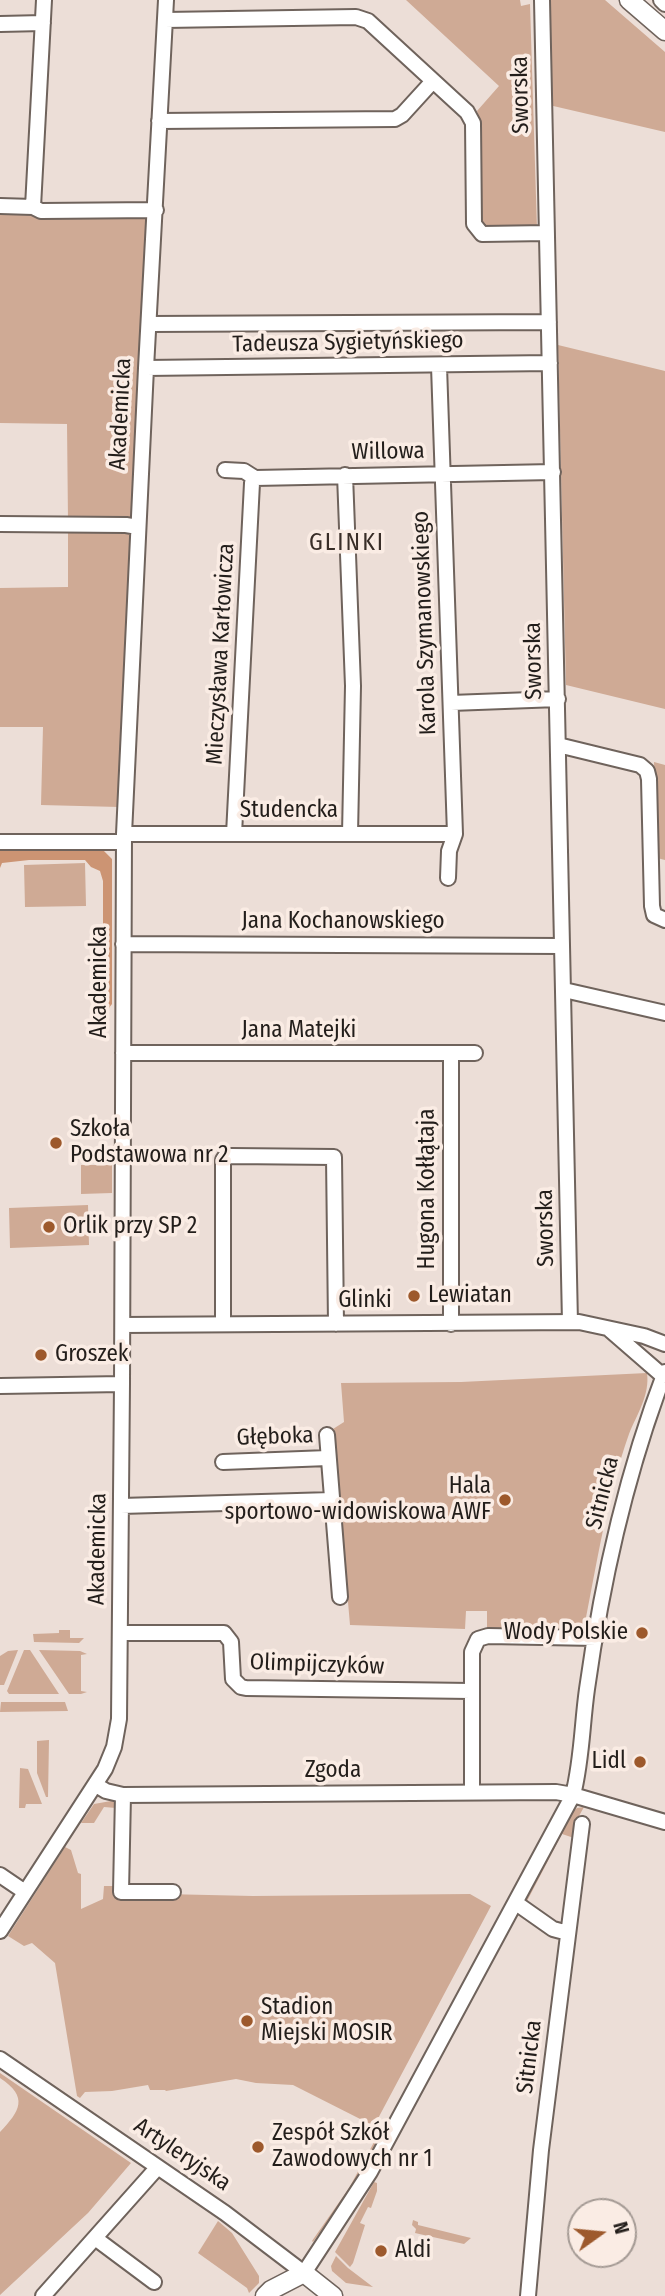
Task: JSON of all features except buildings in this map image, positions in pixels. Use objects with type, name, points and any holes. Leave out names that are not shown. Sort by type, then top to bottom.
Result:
[{"type":"main road","points":[[629,0],[665,31]]},
{"type":"main road","points":[[265,2296],[271,2290],[304,2273]]},
{"type":"main road","points":[[285,2296],[304,2273]]},
{"type":"main road","name":"Artyleryjska","points":[[304,2273],[333,2296]]},
{"type":"street","points":[[33,207],[44,0]]},
{"type":"street","name":"Akademicka","points":[[0,1931],[96,1785],[111,1756],[119,1718],[123,838],[166,0]]},
{"type":"street","name":"Sworska","points":[[542,0],[570,1322]]},
{"type":"street","points":[[661,0],[665,4]]},
{"type":"street","points":[[165,20],[356,17],[368,21],[467,111],[473,123],[474,224],[482,234],[547,233]]},
{"type":"street","points":[[0,24],[43,23]]},
{"type":"street","points":[[159,121],[395,119],[402,115],[433,81]]},
{"type":"street","points":[[0,206],[33,207],[41,211],[156,210]]},
{"type":"street","name":"Tadeusza Sygietyńskiego","points":[[149,324],[549,322]]},
{"type":"street","name":"Tadeusza Sygietyńskiego","points":[[146,368],[550,363]]},
{"type":"street","name":"Karola Szymanowskiego","points":[[439,366],[455,834],[449,851],[449,878]]},
{"type":"street","name":"Willowa","points":[[225,470],[244,471],[255,478],[553,472]]},
{"type":"street","points":[[345,475],[353,685],[350,834]]},
{"type":"street","name":"Mieczysława Karłowicza","points":[[234,834],[252,483],[255,478]]},
{"type":"street","points":[[0,524],[138,527]]},
{"type":"street","points":[[452,703],[558,699]]},
{"type":"street","points":[[558,745],[640,765],[647,771],[652,906],[654,915],[665,920]]},
{"type":"street","name":"Studencka","points":[[0,842],[234,834],[455,834]]},
{"type":"street","name":"Jana Kochanowskiego","points":[[123,944],[562,946]]},
{"type":"street","points":[[564,990],[665,1013]]},
{"type":"street","name":"Jana Matejki","points":[[123,1053],[475,1053]]},
{"type":"street","name":"Hugona Kołłątaja","points":[[451,1053],[452,1324]]},
{"type":"street","points":[[223,1324],[223,1160],[232,1156],[334,1157],[335,1324]]},
{"type":"street","name":"Glinki","points":[[122,1325],[570,1322],[607,1327],[665,1343]]},
{"type":"street","points":[[607,1327],[664,1378]]},
{"type":"street","name":"Sitnicka","points":[[304,2273],[370,2172],[573,1795],[580,1760],[587,1689],[626,1487],[664,1378]]},
{"type":"street","points":[[0,1386],[122,1384]]},
{"type":"street","name":"Głęboka","points":[[327,1435],[340,1597]]},
{"type":"street","name":"Głęboka","points":[[223,1462],[328,1458]]},
{"type":"street","points":[[121,1506],[332,1500]]},
{"type":"street","name":"Olimpijczyków","points":[[120,1633],[224,1633],[231,1642],[233,1679],[246,1688],[471,1691]]},
{"type":"street","points":[[471,1793],[472,1652],[478,1639],[488,1636],[596,1638]]},
{"type":"street","name":"Zgoda","points":[[96,1785],[106,1791],[123,1795],[556,1792],[665,1822]]},
{"type":"street","points":[[123,1795],[121,1892],[173,1892]]},
{"type":"street","name":"Sitnicka","points":[[528,2296],[541,2150],[582,1824]]},
{"type":"street","points":[[0,1875],[25,1892]]},
{"type":"street","points":[[516,1903],[553,1929],[568,1933]]},
{"type":"street","name":"Artyleryjska","points":[[0,2059],[225,2213],[304,2273]]},
{"type":"street","points":[[43,2296],[157,2168]]},
{"type":"street","points":[[95,2238],[153,2281]]},
{"type":"shaded area","points":[[406,0],[520,0],[521,6],[530,4],[537,229],[489,230],[481,224],[480,121],[477,111],[499,86]]},
{"type":"shaded area","points":[[547,0],[605,0],[665,52],[665,132],[549,105]]},
{"type":"shaded area","points":[[0,210],[150,214],[134,522],[68,521],[67,424],[0,423]]},
{"type":"shaded area","points":[[558,345],[665,371],[665,709],[566,685]]},
{"type":"shaded area","points":[[68,528],[134,528],[119,807],[41,805],[43,727],[0,727],[0,588],[68,587]]},
{"type":"shaded area","points":[[654,762],[665,765],[665,860],[657,858]]},
{"type":"shaded area","points":[[103,850],[112,859],[112,1004],[108,1009],[103,997],[104,962],[107,956],[103,929],[103,881],[100,871],[85,860],[29,860],[2,863],[0,868],[0,851]]},
{"type":"shaded area","points":[[85,863],[86,906],[25,907],[24,865]]},
{"type":"shaded area","points":[[81,1165],[112,1165],[112,1193],[81,1194]]},
{"type":"shaded area","name":"Orlik przy SP 2","points":[[88,1205],[89,1245],[10,1248],[9,1208]]},
{"type":"shaded area","points":[[647,1373],[645,1397],[621,1457],[609,1505],[584,1628],[487,1629],[487,1611],[466,1611],[465,1629],[350,1625],[333,1429],[344,1422],[341,1383],[461,1382]]},
{"type":"shaded area","points":[[59,1630],[70,1630],[70,1638],[84,1638],[79,1643],[34,1642],[33,1634],[59,1633]]},
{"type":"shaded area","points":[[18,1650],[4,1685],[0,1685],[0,1656],[8,1651]]},
{"type":"shaded area","points":[[24,1650],[30,1650],[59,1694],[9,1694],[7,1691]]},
{"type":"shaded area","points":[[39,1650],[80,1651],[87,1654],[81,1655],[81,1691],[87,1692],[69,1694]]},
{"type":"shaded area","points":[[1,1702],[65,1702],[68,1711],[0,1712]]},
{"type":"shaded area","points":[[49,1740],[46,1797],[37,1773],[37,1741]]},
{"type":"shaded area","points":[[20,1768],[28,1769],[42,1804],[26,1804],[25,1808],[19,1808]]},
{"type":"shaded area","name":"Stadion Miejski MOSIR","points":[[116,1801],[119,1893],[253,1896],[470,1894],[491,1906],[374,2126],[293,2085],[236,2079],[166,2091],[150,2090],[148,2085],[85,2092],[80,2098],[77,2096],[55,1963],[32,1943],[24,1946],[8,1936],[65,1847],[71,1850],[78,1873],[81,1874],[81,1909],[103,1899],[104,1886],[113,1886],[116,1808],[104,1807],[94,1823],[81,1823],[94,1804]]},
{"type":"shaded area","points":[[584,1807],[574,1838],[562,1834],[526,1903],[527,1894],[569,1815],[577,1808]]},
{"type":"shaded area","points":[[0,2073],[131,2163],[88,2213],[0,2295],[0,2132],[13,2117],[18,2098],[15,2091],[0,2078]]},
{"type":"shaded area","points":[[384,2124],[387,2128],[367,2167],[313,2242],[349,2188]]},
{"type":"shaded area","points":[[374,2182],[377,2183],[377,2191],[371,2208],[368,2207],[360,2223],[365,2225],[350,2267],[335,2252]]},
{"type":"shaded area","points":[[413,2220],[418,2222],[418,2225],[471,2238],[464,2244],[415,2233]]},
{"type":"shaded area","points":[[218,2221],[232,2233],[259,2276],[259,2283],[249,2293],[247,2288],[198,2253]]},
{"type":"shaded area","points":[[336,2256],[373,2287],[346,2283],[332,2271],[331,2266]]},
{"type":"place","name":"Szkoła Podstawowa nr 2","points":[[56,1143]]},
{"type":"place","name":"Orlik przy SP 2","points":[[49,1227]]},
{"type":"place","name":"Lewiatan","points":[[414,1296]]},
{"type":"place","name":"Groszek","points":[[41,1355]]},
{"type":"place","name":"Hala sportowo-widowiskowa AWF","points":[[505,1500]]},
{"type":"place","name":"Wody Polskie","points":[[642,1633]]},
{"type":"place","name":"Lidl","points":[[640,1762]]},
{"type":"place","name":"Stadion Miejski MOSIR","points":[[247,2021]]},
{"type":"place","name":"Zespół Szkół Zawodowych nr 1","points":[[258,2147]]},
{"type":"place","name":"Aldi","points":[[381,2251]]},
{"type":"district","name":"GLINKI","points":[[347,543]]}]
